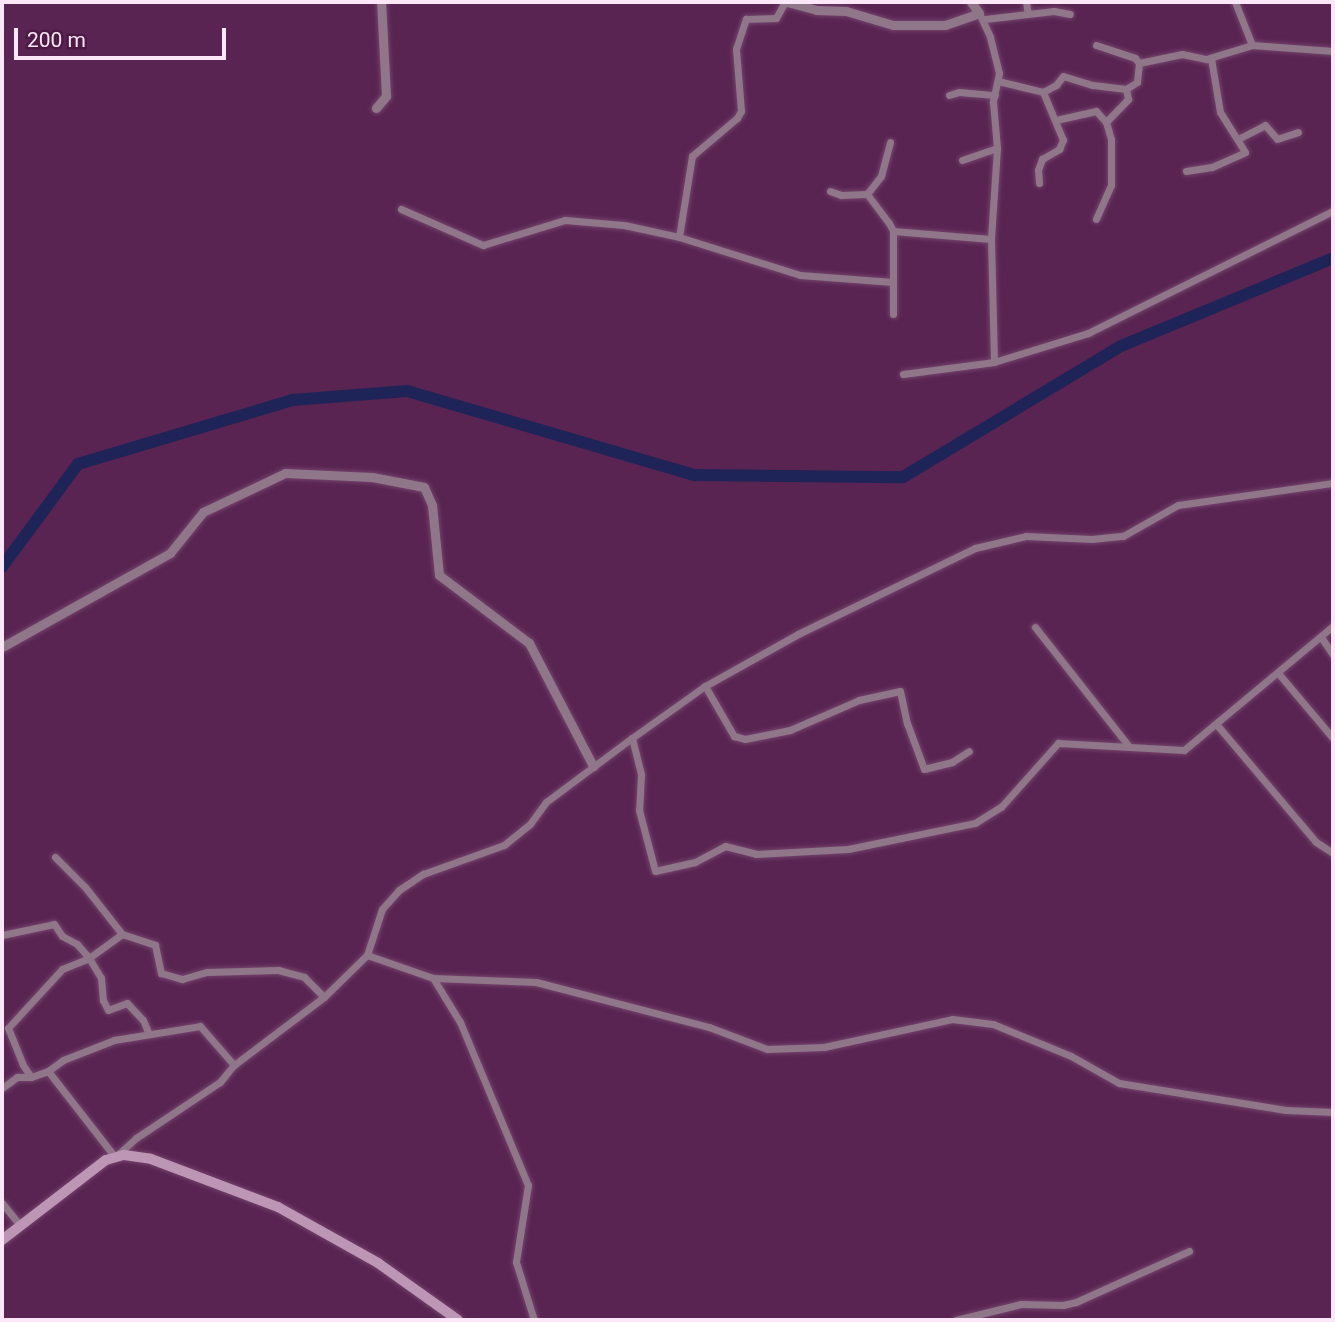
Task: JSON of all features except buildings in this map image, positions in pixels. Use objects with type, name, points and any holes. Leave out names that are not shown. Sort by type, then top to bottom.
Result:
[{"type":"main road","points":[[2,1240],[115,1157],[124,1155],[151,1158],[278,1207],[378,1263],[458,1320]]},
{"type":"street","points":[[376,108],[386,96],[382,2]]},
{"type":"street","points":[[679,237],[692,156],[737,118],[741,111],[736,49],[746,19],[776,18],[786,2],[816,10],[846,11],[893,25],[945,26],[982,16],[1054,11],[1070,14]]},
{"type":"street","points":[[971,2],[982,16],[999,80],[993,115],[997,148],[991,239],[994,362]]},
{"type":"street","points":[[1026,2],[1028,14]]},
{"type":"street","points":[[1235,2],[1252,45]]},
{"type":"street","points":[[999,80],[1043,92],[1056,85],[1063,76],[1093,85],[1126,89],[1137,82],[1139,63],[1135,58],[1096,45]]},
{"type":"street","points":[[1139,63],[1182,54],[1197,59],[1211,58],[1252,45],[1333,51]]},
{"type":"street","points":[[1186,171],[1212,167],[1244,154],[1238,139],[1220,112],[1211,58]]},
{"type":"street","points":[[1106,122],[1128,99],[1126,89]]},
{"type":"street","points":[[949,95],[959,92],[995,95]]},
{"type":"street","points":[[1039,183],[1038,170],[1042,159],[1059,149],[1063,140],[1043,92]]},
{"type":"street","points":[[1056,120],[1096,111],[1106,122],[1111,139],[1111,185],[1096,219]]},
{"type":"street","points":[[1238,139],[1265,125],[1277,139],[1298,132]]},
{"type":"street","points":[[830,191],[841,195],[867,194],[881,176],[890,142]]},
{"type":"street","points":[[962,160],[997,148]]},
{"type":"street","points":[[867,194],[893,231],[893,314]]},
{"type":"street","points":[[401,209],[483,245],[565,220],[624,225],[679,237],[800,275],[893,282]]},
{"type":"street","points":[[903,374],[994,362],[1088,333],[1333,211]]},
{"type":"street","points":[[893,231],[991,239]]},
{"type":"street","points":[[2,647],[170,553],[203,512],[285,474],[372,477],[424,487],[432,505],[439,575],[529,643],[593,766]]},
{"type":"street","points":[[48,1071],[115,1157],[136,1138],[220,1082],[234,1065],[324,997],[367,955],[382,909],[399,890],[423,874],[504,845],[530,824],[545,802],[632,738],[705,686],[798,634],[975,548],[1026,536],[1091,539],[1123,536],[1178,505],[1333,483]]},
{"type":"street","points":[[632,738],[641,775],[639,810],[653,869],[659,872],[695,862],[724,846],[756,854],[848,849],[932,830],[960,829],[1001,807],[1058,743],[1128,745],[1178,751],[1217,725],[1333,626]]},
{"type":"street","points":[[1035,627],[1128,745]]},
{"type":"street","points":[[1321,637],[1333,655]]},
{"type":"street","points":[[1278,673],[1333,738]]},
{"type":"street","points":[[705,686],[734,736],[745,739],[790,730],[859,700],[900,691],[907,723],[924,769],[952,762],[968,751]]},
{"type":"street","points":[[1217,725],[1316,842],[1333,853]]},
{"type":"street","points":[[55,856],[85,887],[121,934],[155,945],[161,973],[181,979],[207,972],[278,970],[304,977],[324,997]]},
{"type":"street","points":[[2,935],[54,924],[62,936],[77,944],[102,978],[103,1000],[108,1010],[127,1003],[143,1020],[149,1034]]},
{"type":"street","points":[[31,1077],[7,1029],[62,969],[89,958],[121,934]]},
{"type":"street","points":[[367,955],[433,978],[536,982],[709,1027],[767,1049],[824,1047],[951,1019],[993,1024],[1070,1056],[1119,1083],[1286,1110],[1333,1112]]},
{"type":"street","points":[[433,978],[460,1022],[528,1185],[516,1262],[534,1320]]},
{"type":"street","points":[[2,1088],[17,1077],[31,1077],[48,1071],[91,1048],[149,1034],[200,1026],[234,1065]]},
{"type":"street","points":[[2,1203],[20,1226]]},
{"type":"street","points":[[956,1320],[1021,1304],[1063,1305],[1076,1302],[1189,1251]]},
{"type":"waterway","points":[[2,567],[78,464],[293,400],[407,391],[695,475],[903,477],[1121,346],[1333,258]]}]
